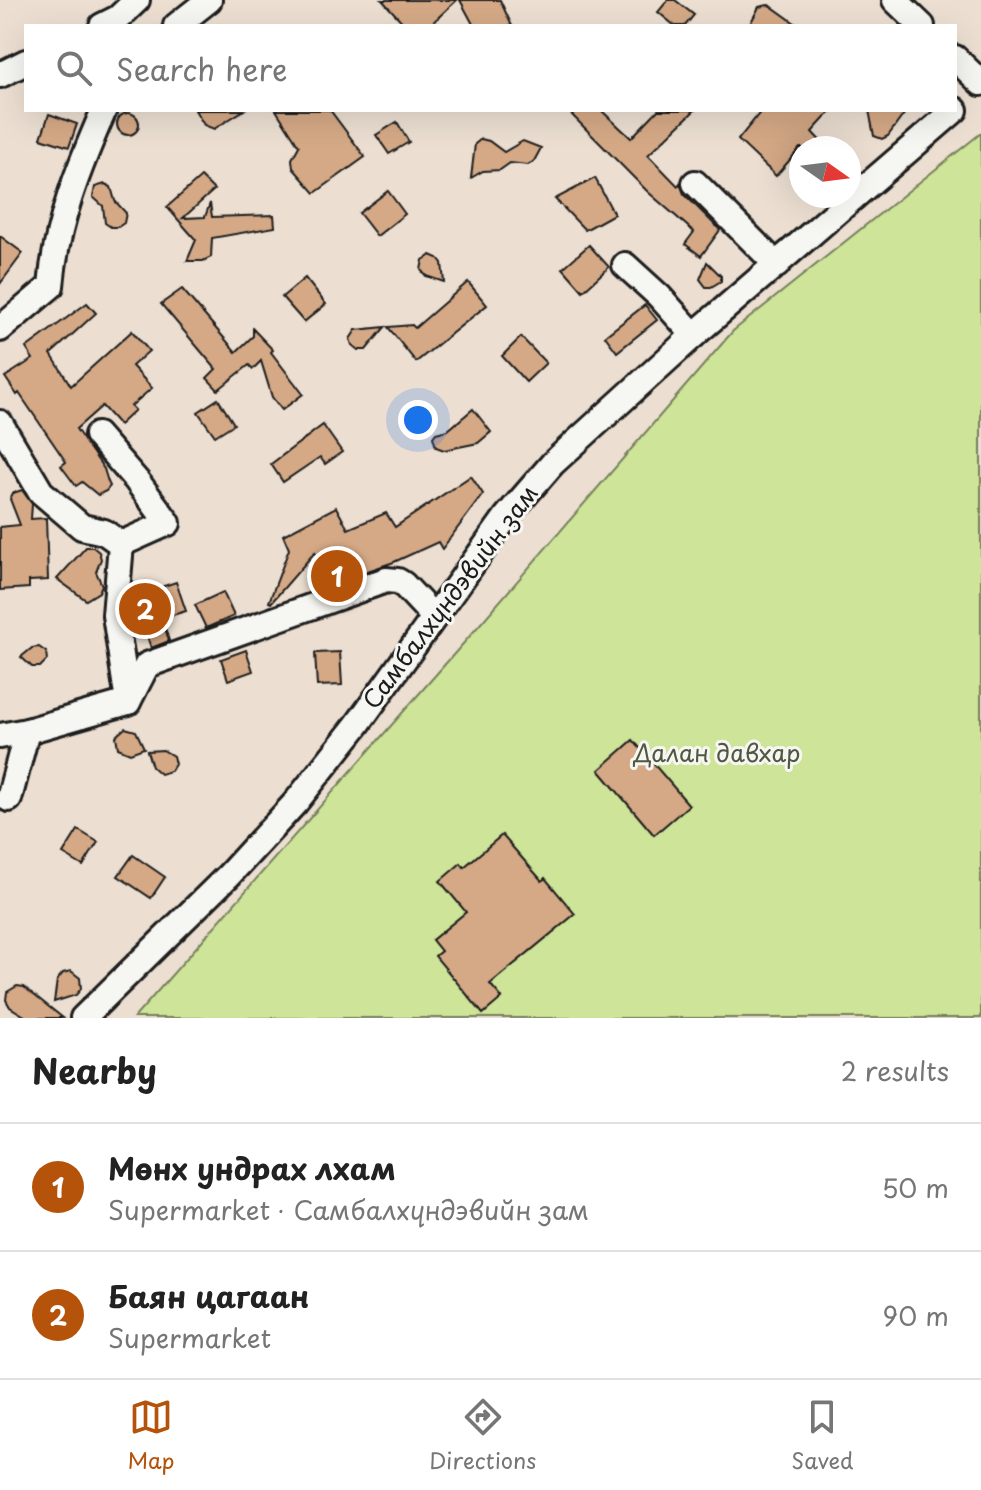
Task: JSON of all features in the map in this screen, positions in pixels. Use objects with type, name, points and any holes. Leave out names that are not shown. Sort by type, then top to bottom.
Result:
[{"type":"street","points":[[106,24],[118,18],[137,0]]},
{"type":"street","points":[[179,24],[209,0]]},
{"type":"street","points":[[895,0],[920,24]]},
{"type":"street","points":[[957,60],[981,85]]},
{"type":"street","points":[[0,75],[24,63]]},
{"type":"street","name":"Самбалхүндэвийн зам","points":[[957,108],[981,85]]},
{"type":"street","points":[[0,329],[51,286],[54,252],[64,215],[103,112]]},
{"type":"street","name":"Самбалхүндэвийн зам","points":[[83,1018],[229,875],[296,802],[357,725],[507,516],[553,463],[694,335],[953,112]]},
{"type":"street","points":[[695,183],[777,265]]},
{"type":"street","points":[[625,265],[659,296],[694,335]]},
{"type":"street","points":[[0,423],[41,492],[82,527],[104,532],[121,544]]},
{"type":"street","points":[[97,435],[168,523],[121,544]]},
{"type":"street","points":[[121,544],[115,615],[128,702]]},
{"type":"street","points":[[0,736],[128,702],[147,665],[386,580],[403,584],[434,617]]},
{"type":"street","points":[[9,799],[27,731]]},
{"type":"green space","name":"Далан давхар","points":[[981,133],[981,1018],[134,1018],[733,331]]},
{"type":"building","points":[[382,0],[457,0],[431,24],[404,24]]},
{"type":"building","points":[[460,0],[500,0],[511,24],[473,24]]},
{"type":"building","points":[[668,0],[675,0],[694,15],[687,24],[673,24],[658,12]]},
{"type":"building","points":[[771,6],[796,24],[750,24],[759,7]]},
{"type":"building","points":[[196,112],[241,112],[214,129],[204,125]]},
{"type":"building","points":[[277,112],[331,112],[365,157],[315,193],[293,168],[292,159],[299,146]]},
{"type":"building","points":[[569,112],[603,112],[631,138],[656,112],[693,112],[648,155],[678,186],[680,183],[684,194],[720,230],[701,256],[685,244],[694,232],[648,192]]},
{"type":"building","points":[[760,112],[830,112],[812,132],[816,136],[789,136],[789,161],[776,176],[738,140]]},
{"type":"building","points":[[869,112],[906,112],[888,136],[882,139],[874,136]]},
{"type":"building","points":[[124,113],[132,113],[139,124],[132,135],[124,135],[117,128],[117,120]]},
{"type":"building","points":[[49,114],[77,124],[69,147],[41,138]]},
{"type":"building","points":[[397,122],[409,142],[389,154],[376,135]]},
{"type":"building","points":[[481,139],[504,152],[523,141],[541,148],[528,165],[510,163],[500,170],[483,171],[471,178],[475,144]]},
{"type":"building","points":[[201,177],[214,190],[183,218],[205,217],[210,203],[212,217],[274,215],[275,227],[212,238],[211,257],[203,261],[187,261],[196,240],[167,207]]},
{"type":"building","points":[[595,178],[614,214],[585,230],[555,199]]},
{"type":"building","points":[[105,184],[111,187],[115,201],[126,213],[124,223],[118,227],[105,223],[103,206],[93,197],[95,187]]},
{"type":"building","points":[[388,191],[405,214],[377,236],[359,213]]},
{"type":"building","points":[[0,236],[23,253],[0,284]]},
{"type":"building","points":[[589,245],[609,267],[583,291],[563,268]]},
{"type":"building","points":[[431,255],[442,263],[444,282],[426,276],[421,270],[423,260]]},
{"type":"building","points":[[707,262],[721,276],[721,281],[711,287],[706,287],[700,279]]},
{"type":"building","points":[[305,278],[326,304],[304,322],[282,297]]},
{"type":"building","points":[[468,282],[487,305],[416,362],[388,327],[412,325],[415,328]]},
{"type":"building","points":[[182,289],[236,352],[253,336],[253,329],[273,350],[271,352],[303,394],[282,410],[272,397],[261,361],[253,369],[249,365],[218,390],[207,378],[216,369],[161,304]]},
{"type":"building","points":[[87,303],[96,313],[51,354],[71,386],[132,331],[149,351],[132,366],[152,388],[131,406],[135,410],[119,425],[102,406],[76,429],[104,469],[110,486],[98,495],[82,482],[76,486],[61,466],[66,462],[5,377],[33,359],[26,348]]},
{"type":"building","points":[[645,305],[657,320],[617,352],[605,336]]},
{"type":"building","points":[[385,327],[366,350],[358,350],[352,345],[350,339],[356,330]]},
{"type":"building","points":[[521,337],[546,363],[526,382],[502,356]]},
{"type":"building","points":[[218,399],[234,424],[215,436],[198,412]]},
{"type":"building","points":[[473,409],[491,432],[478,443],[444,450],[436,447],[433,437],[436,433],[448,430]]},
{"type":"building","points":[[323,425],[342,452],[325,464],[320,457],[283,482],[271,464]]},
{"type":"building","points":[[471,476],[483,494],[442,549],[438,542],[394,562],[350,577],[348,573],[328,582],[315,552],[269,602],[289,549],[283,535],[336,507],[348,529],[386,513],[395,527]]},
{"type":"building","points":[[22,490],[32,504],[31,519],[46,518],[48,580],[29,581],[29,588],[0,590],[0,527],[20,525],[10,499],[13,493]]},
{"type":"building","points":[[86,547],[93,547],[99,552],[101,559],[96,572],[102,585],[99,592],[86,600],[57,579]]},
{"type":"building","points":[[176,582],[186,611],[162,618],[169,641],[151,648],[134,596]]},
{"type":"building","points":[[223,592],[234,616],[206,628],[195,605]]},
{"type":"building","points":[[39,647],[46,652],[47,660],[40,667],[32,667],[21,657],[32,648]]},
{"type":"building","points":[[246,650],[253,671],[228,680],[221,659]]},
{"type":"building","points":[[340,652],[342,685],[317,686],[315,653]]},
{"type":"building","points":[[125,728],[136,731],[144,748],[130,753],[118,748],[116,736]]},
{"type":"building","points":[[633,740],[689,805],[654,835],[599,770]]},
{"type":"building","points":[[163,750],[173,756],[175,764],[171,771],[160,774],[152,767],[147,751]]},
{"type":"building","points":[[78,830],[98,842],[83,866],[63,854]]},
{"type":"building","points":[[502,835],[575,914],[490,984],[502,998],[483,1014],[435,956],[441,951],[432,940],[466,912],[440,881],[461,863],[464,867]]},
{"type":"building","points":[[133,855],[165,877],[151,898],[118,876]]},
{"type":"building","points":[[71,971],[80,978],[81,989],[76,995],[54,1002],[57,980],[63,973]]},
{"type":"building","points":[[17,986],[24,987],[63,1018],[28,1018],[10,1007],[6,1000],[7,992]]},
{"type":"place","name":"Мөнх ундрах лхам","points":[[337,576]]},
{"type":"place","name":"Баян цагаан","points":[[145,609]]}]
